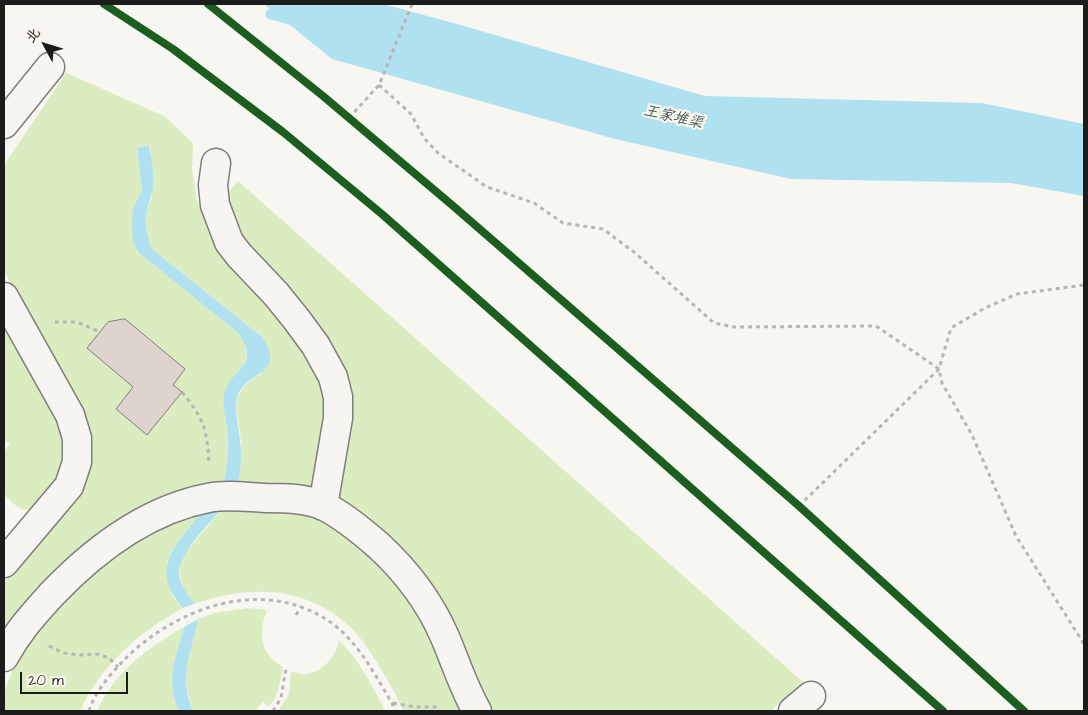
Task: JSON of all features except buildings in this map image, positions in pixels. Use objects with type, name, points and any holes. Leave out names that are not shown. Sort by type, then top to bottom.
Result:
[{"type":"lane","points":[[4,124],[50,67]]},
{"type":"lane","points":[[216,163],[213,185],[214,205],[229,242],[297,320],[316,346],[333,377],[338,397],[338,418],[323,506]]},
{"type":"lane","points":[[4,297],[70,415],[77,438],[77,462],[68,486],[4,563]]},
{"type":"lane","points":[[4,657],[24,624],[75,570],[118,537],[158,514],[210,497],[298,499],[323,506],[346,519],[380,547],[407,576],[420,592],[443,634],[472,704]]},
{"type":"path","points":[[357,124],[346,115],[379,85],[412,4]]},
{"type":"path","points":[[379,85],[411,114],[424,138],[438,153],[488,187],[534,203],[563,223],[603,229],[634,252],[714,323],[734,327],[876,326],[939,369]]},
{"type":"path","points":[[1084,285],[1017,294],[985,308],[951,328],[939,369],[942,383],[972,435],[1016,536],[1084,644]]},
{"type":"path","points":[[22,330],[49,322],[77,322],[100,332]]},
{"type":"path","points":[[799,506],[939,369]]},
{"type":"path","points":[[182,392],[197,411],[205,427],[208,443],[210,497]]},
{"type":"path","points":[[792,500],[806,513]]},
{"type":"path","points":[[89,711],[104,684],[118,667],[137,647],[162,628],[183,616],[208,607],[231,601],[254,600],[276,601],[301,606],[323,617],[342,631],[360,652],[392,703],[395,711]]},
{"type":"path","points":[[296,615],[301,606]]},
{"type":"path","points":[[24,624],[50,647],[64,653],[80,655],[98,654],[109,658],[118,667]]},
{"type":"path","points":[[273,711],[281,698],[286,669]]},
{"type":"path","points":[[392,703],[435,709],[472,704]]},
{"type":"green space","points":[[66,73],[164,116],[193,143],[192,169],[197,201],[220,247],[303,344],[327,397],[316,479],[313,485],[307,489],[237,486],[241,453],[237,411],[238,396],[242,389],[261,374],[262,337],[152,249],[147,237],[146,223],[147,210],[152,197],[150,145],[137,148],[142,190],[133,209],[133,243],[139,253],[237,332],[246,347],[246,359],[228,384],[228,448],[223,486],[183,494],[4,639],[4,583],[76,499],[71,393],[4,271],[4,165]]},
{"type":"green space","points":[[238,181],[804,683],[770,711],[487,711],[337,501],[346,414],[248,254],[225,205],[228,193]]},
{"type":"green space","points":[[4,320],[63,431],[65,443],[65,455],[56,481],[38,506],[30,509],[20,508],[4,494],[4,452],[10,444],[4,439]]},
{"type":"green space","points":[[224,506],[302,512],[323,519],[388,571],[415,602],[466,711],[403,711],[385,675],[359,636],[334,614],[315,603],[296,596],[256,592],[215,598],[194,604],[181,581],[180,570],[183,556]]},
{"type":"green space","points":[[204,509],[173,549],[167,563],[173,597],[183,608],[136,639],[110,664],[89,694],[80,711],[4,711],[4,693],[17,658],[47,613],[124,544]]},
{"type":"green space","points":[[249,608],[267,610],[262,627],[263,642],[270,656],[283,667],[275,698],[269,707],[263,702],[255,711],[193,711],[186,675],[198,619],[214,613]]},
{"type":"green space","points":[[184,627],[175,659],[173,677],[178,711],[97,711],[112,685],[133,662],[158,643]]},
{"type":"green space","points":[[339,640],[365,674],[385,711],[278,711],[289,694],[291,671],[308,674],[322,668],[333,655]]},
{"type":"water","points":[[264,4],[383,4],[705,96],[982,103],[1084,124],[1084,196],[1011,183],[791,179],[615,139],[332,59]]},
{"type":"water","points":[[149,145],[153,179],[146,226],[152,249],[262,337],[269,350],[270,359],[267,366],[241,389],[237,398],[236,414],[241,458],[237,486],[223,486],[228,447],[224,395],[227,386],[246,360],[247,353],[237,332],[139,253],[133,243],[133,209],[142,190],[137,148]]},
{"type":"water","points":[[224,506],[188,549],[179,568],[180,580],[194,604],[183,608],[172,593],[167,580],[167,567],[170,556],[176,545],[204,509]]},
{"type":"water","points":[[198,619],[186,675],[186,686],[193,711],[178,711],[174,698],[173,668],[184,627]]},
{"type":"waterway","name":"王家堆渠","points":[[271,14],[293,20]]},
{"type":"cycle path","points":[[104,4],[173,49],[283,132],[383,215],[943,711]]},
{"type":"cycle path","points":[[208,4],[323,96],[452,205],[799,506],[1024,711]]}]
